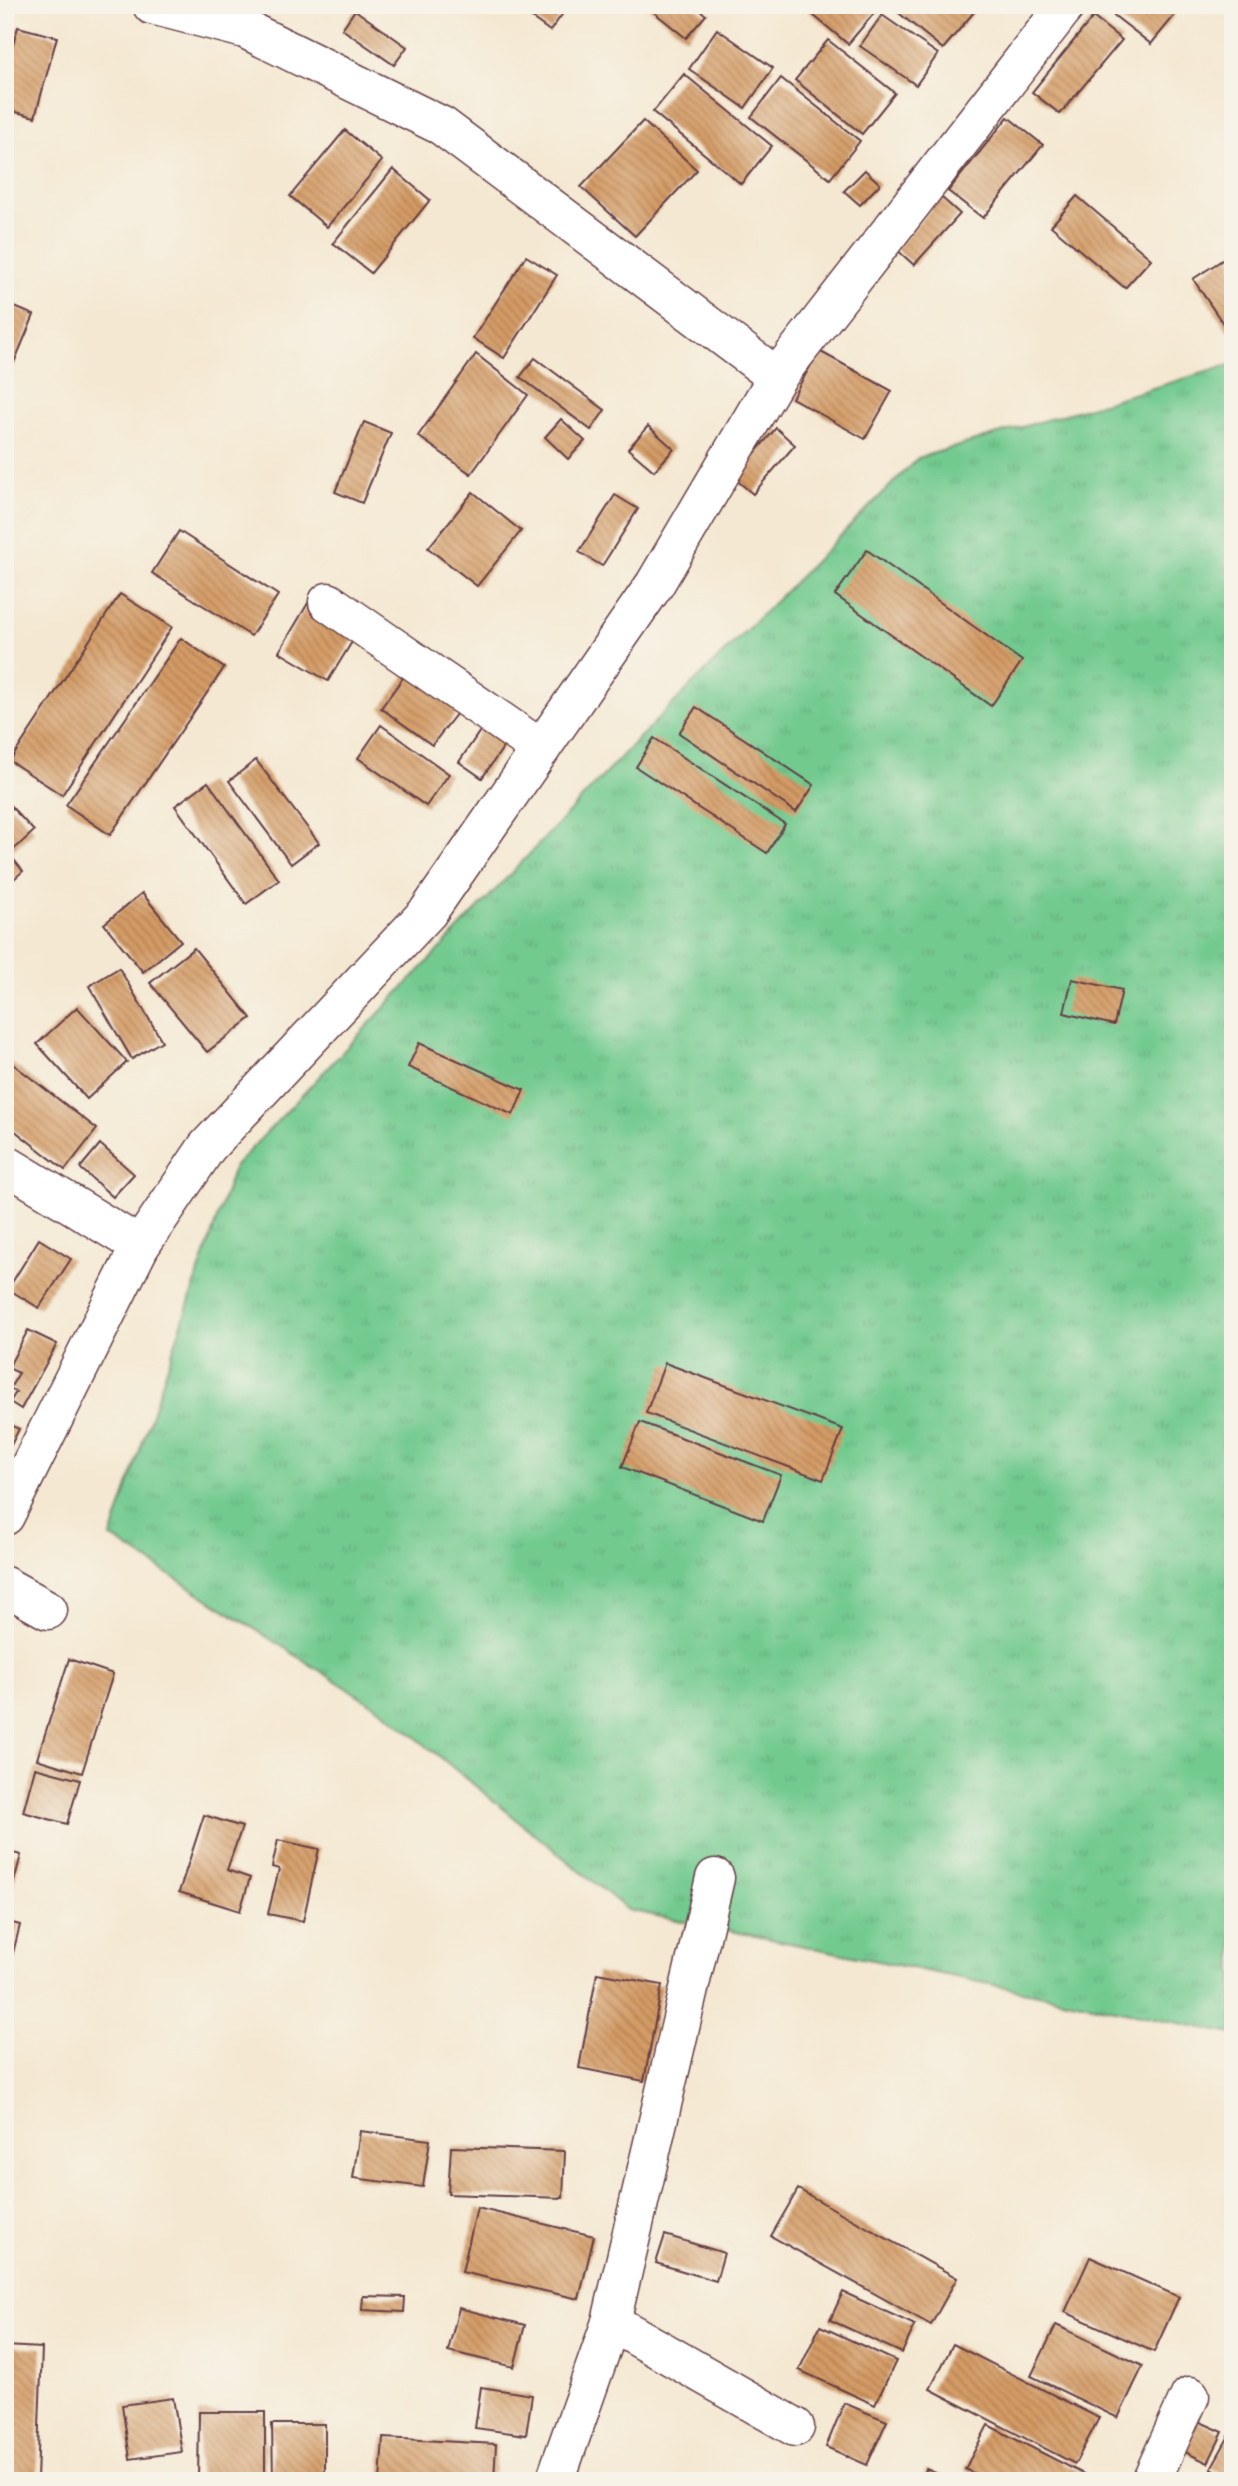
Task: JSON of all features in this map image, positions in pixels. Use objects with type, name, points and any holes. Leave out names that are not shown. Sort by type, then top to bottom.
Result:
[{"type":"street","points":[[152,5],[245,29],[442,125],[777,377]]},
{"type":"street","points":[[5,1516],[140,1246],[207,1147],[428,912],[655,584],[777,377],[1066,5]]},
{"type":"street","points":[[328,602],[541,749]]},
{"type":"street","points":[[5,1164],[140,1246]]},
{"type":"street","points":[[5,1586],[48,1609]]},
{"type":"street","points":[[555,2481],[611,2322],[715,1878]]},
{"type":"street","points":[[611,2322],[795,2427]]},
{"type":"street","points":[[1151,2481],[1190,2396]]},
{"type":"green space","points":[[1233,364],[1233,2034],[628,1910],[386,1713],[111,1537],[234,1167],[639,738],[918,458]]},
{"type":"building","points":[[514,5],[569,5],[550,31]]},
{"type":"building","points":[[645,5],[694,5],[706,15],[686,38]]},
{"type":"building","points":[[801,5],[881,5],[848,44]]},
{"type":"building","points":[[889,5],[966,5],[974,12],[943,49]]},
{"type":"building","points":[[1117,5],[1163,5],[1175,15],[1151,44],[1111,13]]},
{"type":"building","points":[[355,10],[407,47],[394,65],[342,29]]},
{"type":"building","points":[[882,15],[938,54],[916,85],[860,46]]},
{"type":"building","points":[[1093,17],[1122,40],[1060,114],[1032,92]]},
{"type":"building","points":[[18,27],[57,37],[35,117],[5,109],[5,72]]},
{"type":"building","points":[[717,29],[773,68],[745,108],[689,69]]},
{"type":"building","points":[[828,40],[895,93],[862,134],[795,80]]},
{"type":"building","points":[[684,74],[772,146],[741,184],[653,112]]},
{"type":"building","points":[[781,78],[860,141],[830,179],[751,117]]},
{"type":"building","points":[[1008,117],[1043,145],[983,218],[948,191]]},
{"type":"building","points":[[643,121],[697,170],[635,236],[581,187]]},
{"type":"building","points":[[345,130],[382,161],[327,227],[290,196]]},
{"type":"building","points":[[393,169],[430,200],[371,273],[333,243]]},
{"type":"building","points":[[865,170],[880,184],[860,205],[844,191]]},
{"type":"building","points":[[1077,196],[1151,259],[1125,288],[1051,226]]},
{"type":"building","points":[[941,197],[960,214],[914,265],[896,249]]},
{"type":"building","points":[[1233,253],[1233,327],[1228,331],[1193,279]]},
{"type":"building","points":[[526,256],[557,275],[504,358],[473,338]]},
{"type":"building","points":[[5,303],[34,315],[13,365],[5,362]]},
{"type":"building","points":[[819,351],[892,391],[865,439],[792,398]]},
{"type":"building","points":[[476,354],[528,395],[471,474],[418,436]]},
{"type":"building","points":[[535,358],[605,410],[591,430],[520,377]]},
{"type":"building","points":[[561,419],[585,441],[568,459],[545,437]]},
{"type":"building","points":[[364,422],[391,433],[362,503],[335,492]]},
{"type":"building","points":[[648,426],[674,449],[654,471],[628,449]]},
{"type":"building","points":[[776,428],[795,445],[753,494],[734,478]]},
{"type":"building","points":[[473,492],[521,531],[477,586],[428,548]]},
{"type":"building","points":[[615,495],[638,509],[602,566],[579,552]]},
{"type":"building","points":[[179,531],[278,595],[251,636],[152,573]]},
{"type":"building","points":[[867,550],[1022,661],[991,706],[835,595]]},
{"type":"building","points":[[120,594],[172,627],[62,795],[10,761]]},
{"type":"building","points":[[308,603],[358,632],[328,681],[279,652]]},
{"type":"building","points":[[181,638],[224,668],[110,835],[66,805]]},
{"type":"building","points":[[408,671],[460,709],[432,745],[381,708]]},
{"type":"building","points":[[696,707],[814,785],[796,812],[679,733]]},
{"type":"building","points":[[381,725],[449,774],[426,806],[358,758]]},
{"type":"building","points":[[484,725],[507,742],[482,778],[459,762]]},
{"type":"building","points":[[654,738],[785,824],[767,853],[636,767]]},
{"type":"building","points":[[256,760],[319,843],[291,864],[229,781]]},
{"type":"building","points":[[208,782],[279,880],[246,904],[175,806]]},
{"type":"building","points":[[5,800],[34,831],[9,854],[23,871],[5,887]]},
{"type":"building","points":[[142,893],[181,941],[143,972],[104,924]]},
{"type":"building","points":[[194,948],[251,1018],[207,1052],[150,983]]},
{"type":"building","points":[[119,968],[162,1041],[132,1059],[89,986]]},
{"type":"building","points":[[1072,979],[1122,990],[1114,1025],[1064,1013]]},
{"type":"building","points":[[77,1007],[127,1062],[87,1099],[37,1044]]},
{"type":"building","points":[[419,1043],[524,1090],[513,1115],[408,1067]]},
{"type":"building","points":[[5,1058],[97,1129],[65,1170],[5,1123]]},
{"type":"building","points":[[100,1144],[134,1174],[113,1197],[80,1168]]},
{"type":"building","points":[[39,1239],[71,1259],[39,1308],[8,1289]]},
{"type":"building","points":[[28,1330],[57,1344],[21,1409],[10,1402],[16,1392],[10,1388],[19,1373],[8,1368]]},
{"type":"building","points":[[665,1363],[843,1429],[823,1480],[646,1413]]},
{"type":"building","points":[[5,1422],[19,1429],[5,1457]]},
{"type":"building","points":[[640,1422],[781,1475],[763,1521],[622,1467]]},
{"type":"building","points":[[69,1659],[113,1674],[82,1773],[37,1759]]},
{"type":"building","points":[[35,1768],[80,1780],[67,1824],[23,1812]]},
{"type":"building","points":[[204,1815],[242,1827],[227,1870],[250,1878],[240,1911],[179,1892]]},
{"type":"building","points":[[278,1840],[319,1849],[303,1921],[268,1914],[279,1869],[272,1867]]},
{"type":"building","points":[[5,1851],[21,1855],[6,1912],[5,1912]]},
{"type":"building","points":[[5,1921],[20,1925],[6,1981],[5,1981]]},
{"type":"building","points":[[597,1973],[662,1985],[644,2081],[579,2068]]},
{"type":"building","points":[[360,2131],[430,2140],[423,2187],[353,2178]]},
{"type":"building","points":[[451,2147],[565,2151],[563,2198],[448,2194]]},
{"type":"building","points":[[798,2189],[957,2278],[931,2325],[771,2236]]},
{"type":"building","points":[[477,2208],[594,2236],[579,2299],[462,2272]]},
{"type":"building","points":[[665,2235],[724,2253],[716,2281],[656,2263]]},
{"type":"building","points":[[1090,2257],[1179,2297],[1154,2352],[1065,2312]]},
{"type":"building","points":[[843,2292],[915,2325],[902,2353],[830,2320]]},
{"type":"building","points":[[363,2296],[405,2297],[404,2312],[362,2310]]},
{"type":"building","points":[[459,2308],[525,2325],[514,2367],[448,2351]]},
{"type":"building","points":[[1056,2325],[1143,2366],[1118,2418],[1031,2376]]},
{"type":"building","points":[[820,2326],[896,2361],[875,2405],[799,2370]]},
{"type":"building","points":[[953,2344],[1099,2418],[1075,2464],[930,2389]]},
{"type":"building","points":[[5,2346],[42,2348],[37,2479],[5,2478]]},
{"type":"building","points":[[481,2387],[532,2395],[526,2435],[475,2428]]},
{"type":"building","points":[[173,2398],[182,2452],[130,2459],[122,2405]]},
{"type":"building","points":[[844,2403],[887,2421],[867,2465],[826,2447]]},
{"type":"building","points":[[199,2412],[265,2412],[265,2481],[198,2481]]},
{"type":"building","points":[[1198,2421],[1223,2432],[1208,2463],[1183,2451]]},
{"type":"building","points":[[272,2424],[325,2424],[325,2481],[273,2481]]},
{"type":"building","points":[[988,2425],[1097,2481],[988,2481],[965,2469]]},
{"type":"building","points":[[1233,2429],[1233,2480],[1211,2468]]},
{"type":"building","points":[[383,2438],[496,2444],[494,2481],[380,2481]]},
{"type":"building","points":[[926,2469],[954,2481],[921,2481]]}]
